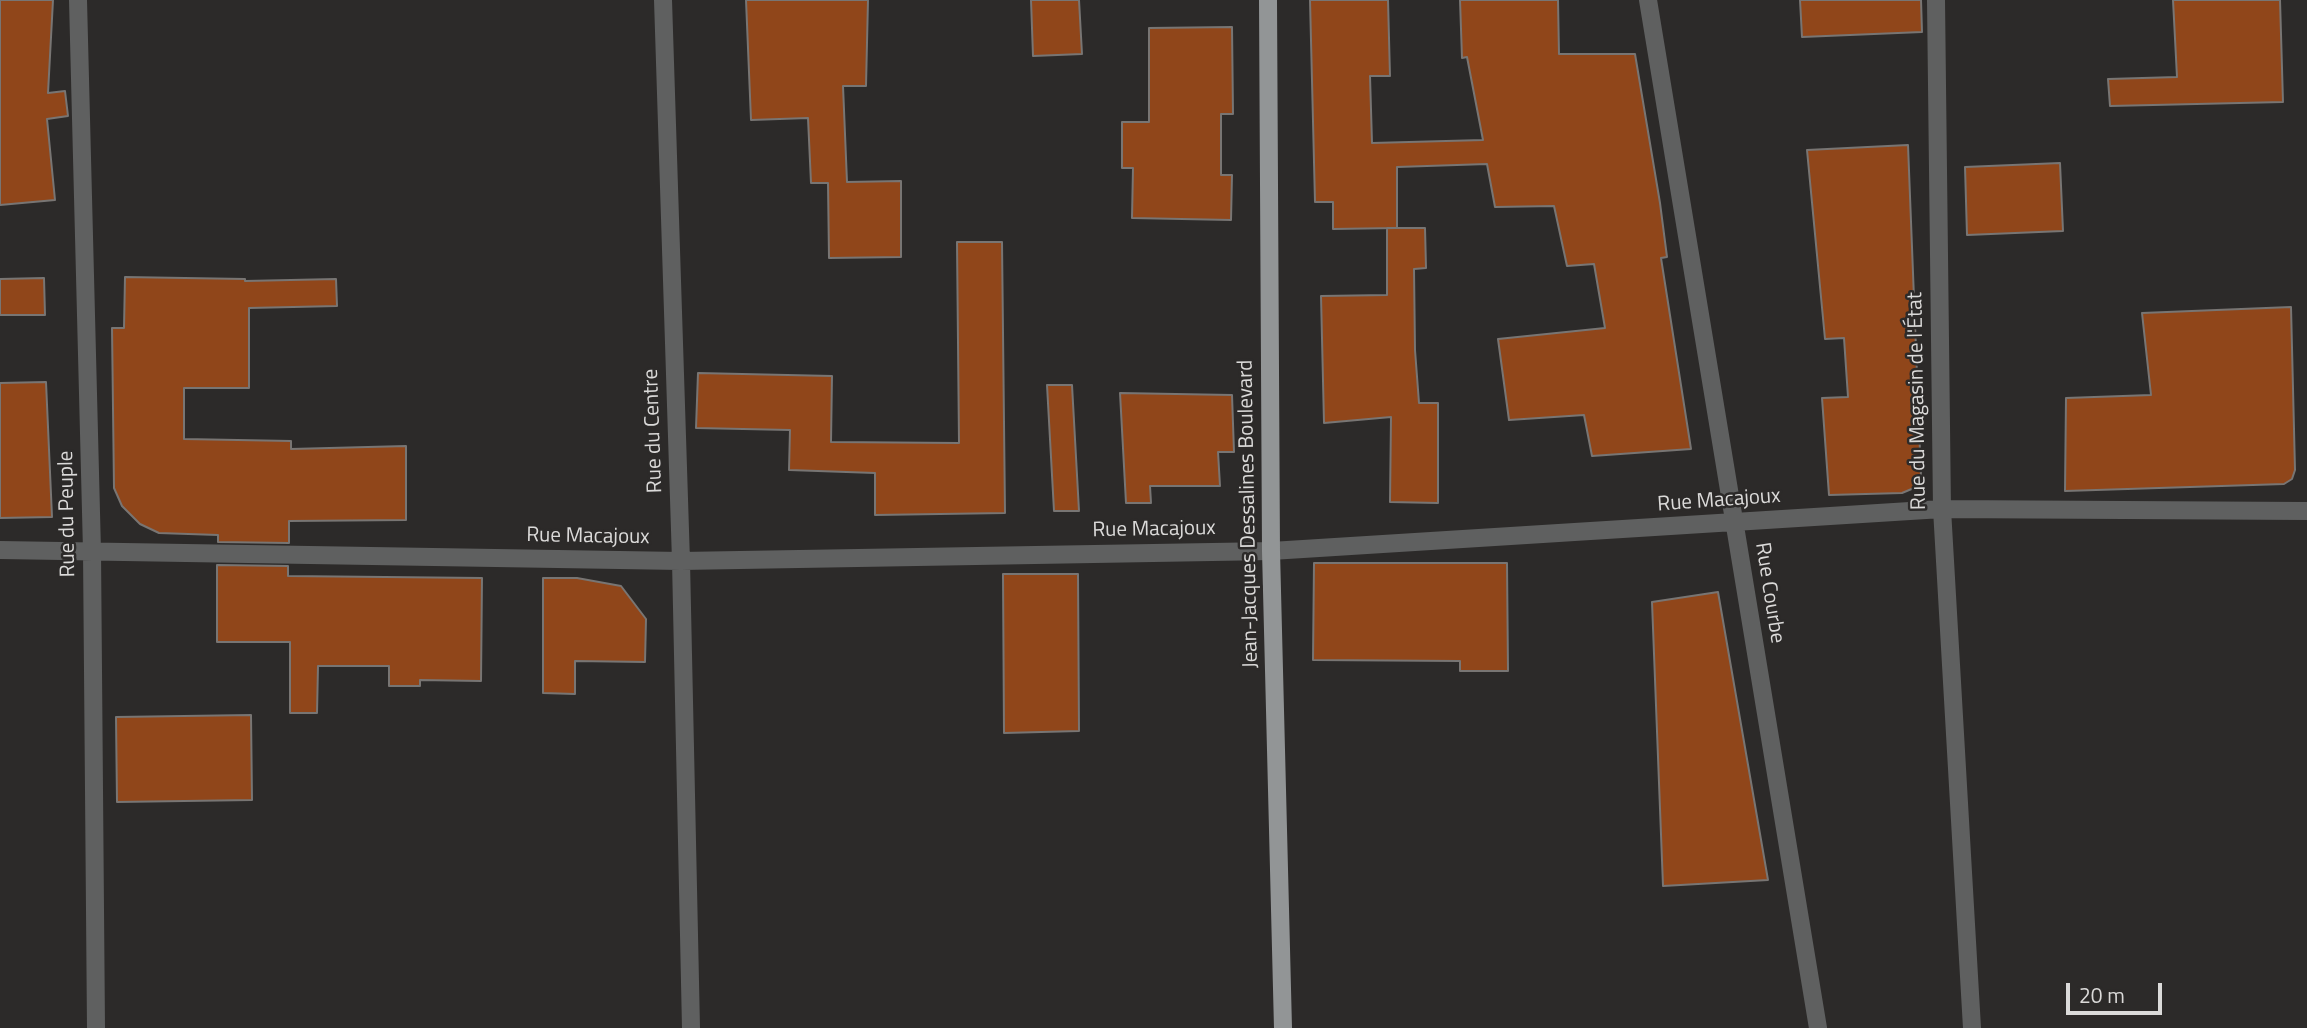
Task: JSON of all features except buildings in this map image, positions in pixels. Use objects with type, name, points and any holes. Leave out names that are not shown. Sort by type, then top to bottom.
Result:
[{"type":"main road","name":"Jean-Jacques Dessalines Boulevard","points":[[1268,0],[1271,551],[1283,1028]]},
{"type":"street","name":"Rue du Peuple","points":[[78,0],[92,551],[96,1028]]},
{"type":"street","name":"Rue du Centre","points":[[663,0],[681,561],[691,1028]]},
{"type":"street","name":"Rue Courbe","points":[[1648,0],[1818,1028]]},
{"type":"street","name":"Rue du Magasin de l'État","points":[[1936,0],[1942,509],[1972,1028]]},
{"type":"street","name":"Rue Macajoux","points":[[0,550],[681,561],[1271,551],[1942,509],[2307,511]]}]
